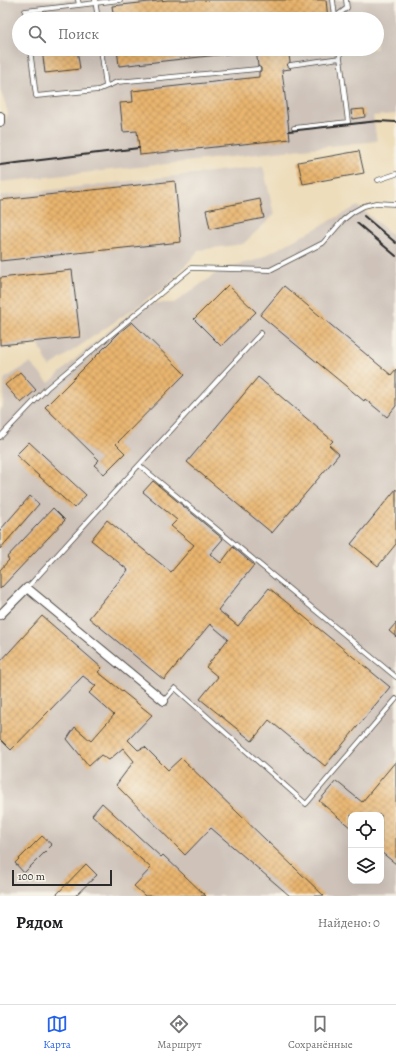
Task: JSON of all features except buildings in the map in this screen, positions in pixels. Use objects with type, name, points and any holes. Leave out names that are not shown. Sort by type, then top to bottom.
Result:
[{"type":"street","points":[[0,116],[0,122]]},
{"type":"street","points":[[0,615],[27,588],[164,701]]},
{"type":"lane","points":[[25,12],[79,2],[120,0]]},
{"type":"lane","points":[[333,0],[335,12]]},
{"type":"lane","points":[[343,12],[347,8],[346,0]]},
{"type":"lane","points":[[95,1],[97,12]]},
{"type":"lane","points":[[31,56],[36,96],[98,90],[117,82],[258,69]]},
{"type":"lane","points":[[103,56],[106,86]]},
{"type":"lane","points":[[290,65],[340,58],[348,122],[294,128]]},
{"type":"lane","points":[[378,180],[396,174]]},
{"type":"lane","points":[[0,437],[48,388],[191,268],[270,270],[323,243],[343,220],[364,206],[376,203],[396,204]]},
{"type":"lane","points":[[27,588],[261,334]]},
{"type":"lane","points":[[139,465],[396,677]]},
{"type":"lane","points":[[164,701],[175,688],[306,804],[396,699]]},
{"type":"shaded area","points":[[0,0],[396,0],[396,114],[373,116],[377,141],[0,182],[0,130],[8,113],[0,89]]},
{"type":"shaded area","points":[[263,166],[274,215],[243,244],[199,250],[168,285],[49,367],[39,344],[0,349],[0,196]]},
{"type":"shaded area","points":[[358,206],[396,238],[396,896],[0,896],[0,411],[3,407],[4,379],[30,363],[49,383],[80,355],[143,303],[174,303],[224,268],[257,260]]},
{"type":"railway","points":[[289,131],[378,121],[396,122]]},
{"type":"railway","points":[[0,165],[139,148]]},
{"type":"railway","points":[[364,216],[396,243]]},
{"type":"railway","points":[[357,223],[396,256]]}]
